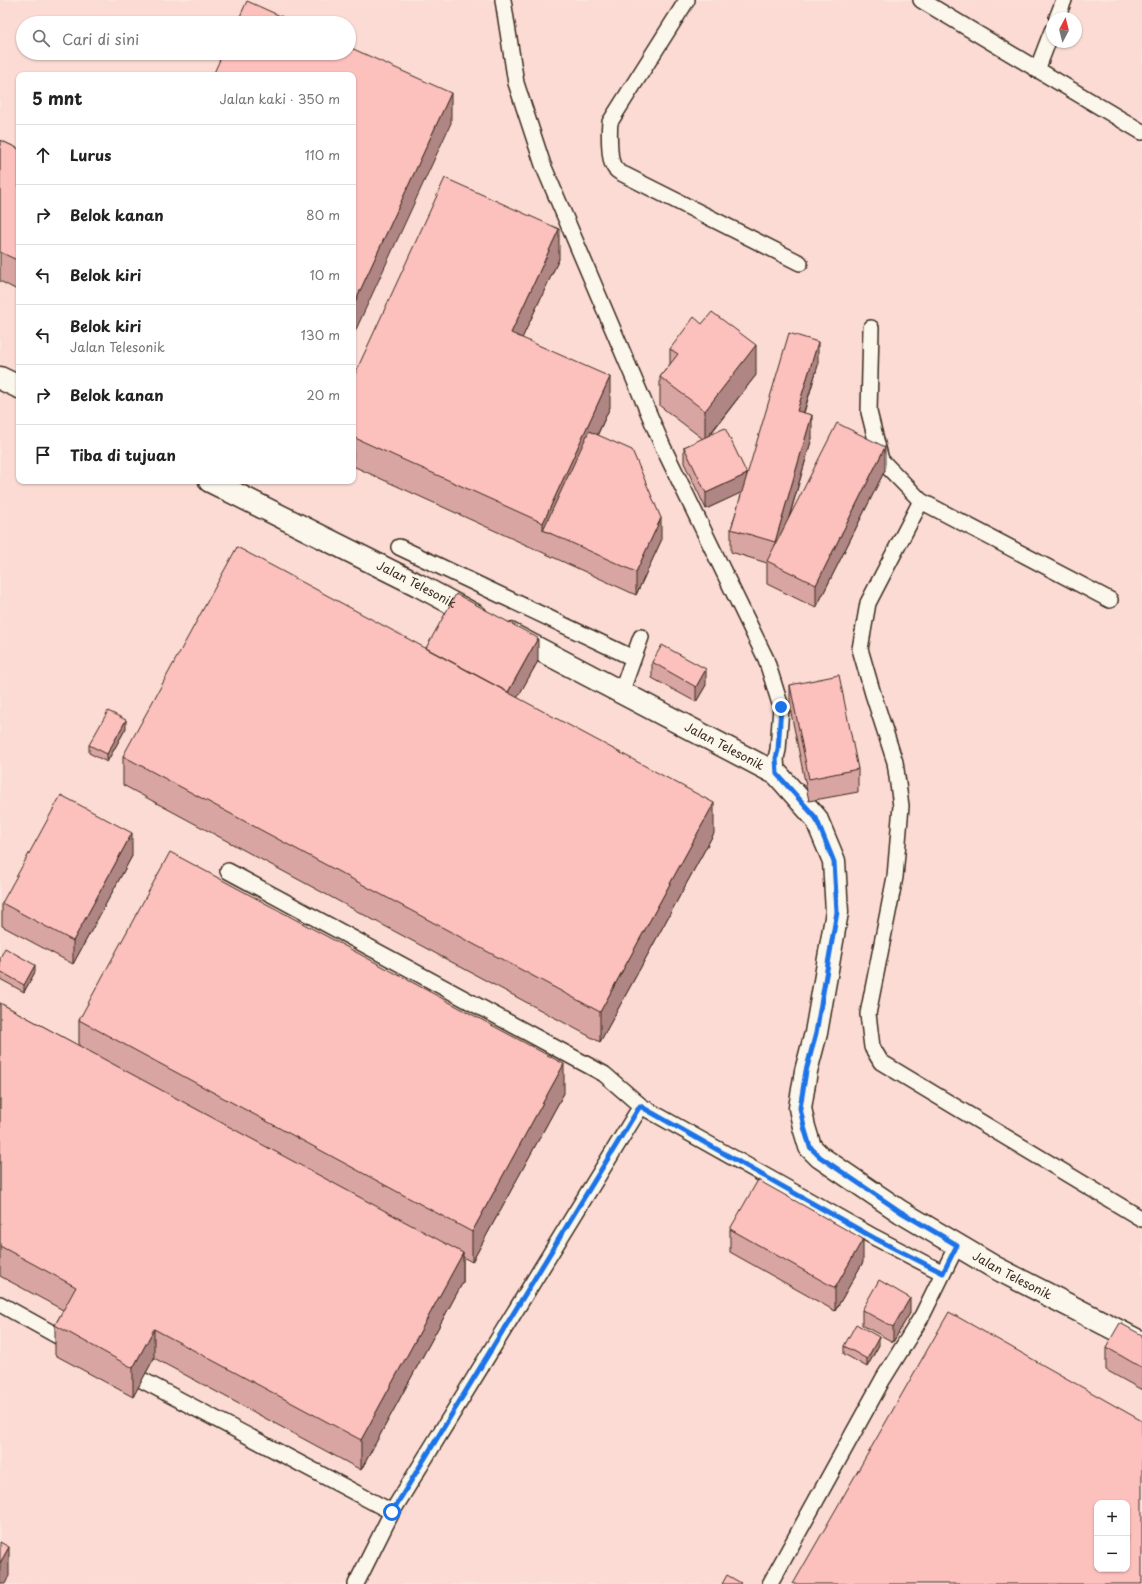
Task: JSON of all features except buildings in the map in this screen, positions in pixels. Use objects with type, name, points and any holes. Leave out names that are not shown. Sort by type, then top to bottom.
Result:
[{"type":"street","points":[[0,378],[16,386]]},
{"type":"street","name":"Jalan Telesonik","points":[[216,484],[418,585],[777,774],[816,818],[834,862],[837,912],[816,1033],[806,1071],[800,1108],[810,1147],[820,1157],[901,1212],[994,1267],[1142,1343]]},
{"type":"lane","points":[[503,0],[516,83],[543,165],[663,447],[766,659],[781,707],[778,750],[776,758],[777,774]]},
{"type":"lane","points":[[687,0],[610,122],[609,130],[612,164],[617,171],[800,263]]},
{"type":"lane","points":[[921,0],[1142,132]]},
{"type":"lane","points":[[1059,12],[1064,0]]},
{"type":"lane","points":[[1037,70],[1046,47]]},
{"type":"lane","points":[[871,328],[869,412],[881,460],[921,501],[1110,600]]},
{"type":"lane","points":[[921,501],[868,603],[860,649],[873,694],[896,762],[901,806],[895,877],[868,1014],[872,1047],[882,1062],[1142,1219]]},
{"type":"lane","points":[[399,546],[633,658]]},
{"type":"lane","points":[[621,693],[641,637]]},
{"type":"lane","points":[[228,871],[604,1074],[640,1106],[874,1238],[943,1273]]},
{"type":"lane","points":[[356,1584],[392,1512],[640,1106]]},
{"type":"lane","points":[[770,1584],[883,1379],[922,1316],[957,1245]]},
{"type":"lane","points":[[0,1304],[64,1339]]},
{"type":"lane","points":[[142,1380],[392,1512]]},
{"type":"shaded area","points":[[0,0],[1142,0],[1142,1584],[0,1584]]},
{"type":"route","points":[[392,1512],[640,1106],[874,1238],[943,1273],[957,1245],[901,1212],[820,1157],[810,1147],[800,1108],[806,1071],[816,1033],[837,912],[834,862],[816,818],[777,774],[776,758],[778,750],[781,707]]}]
